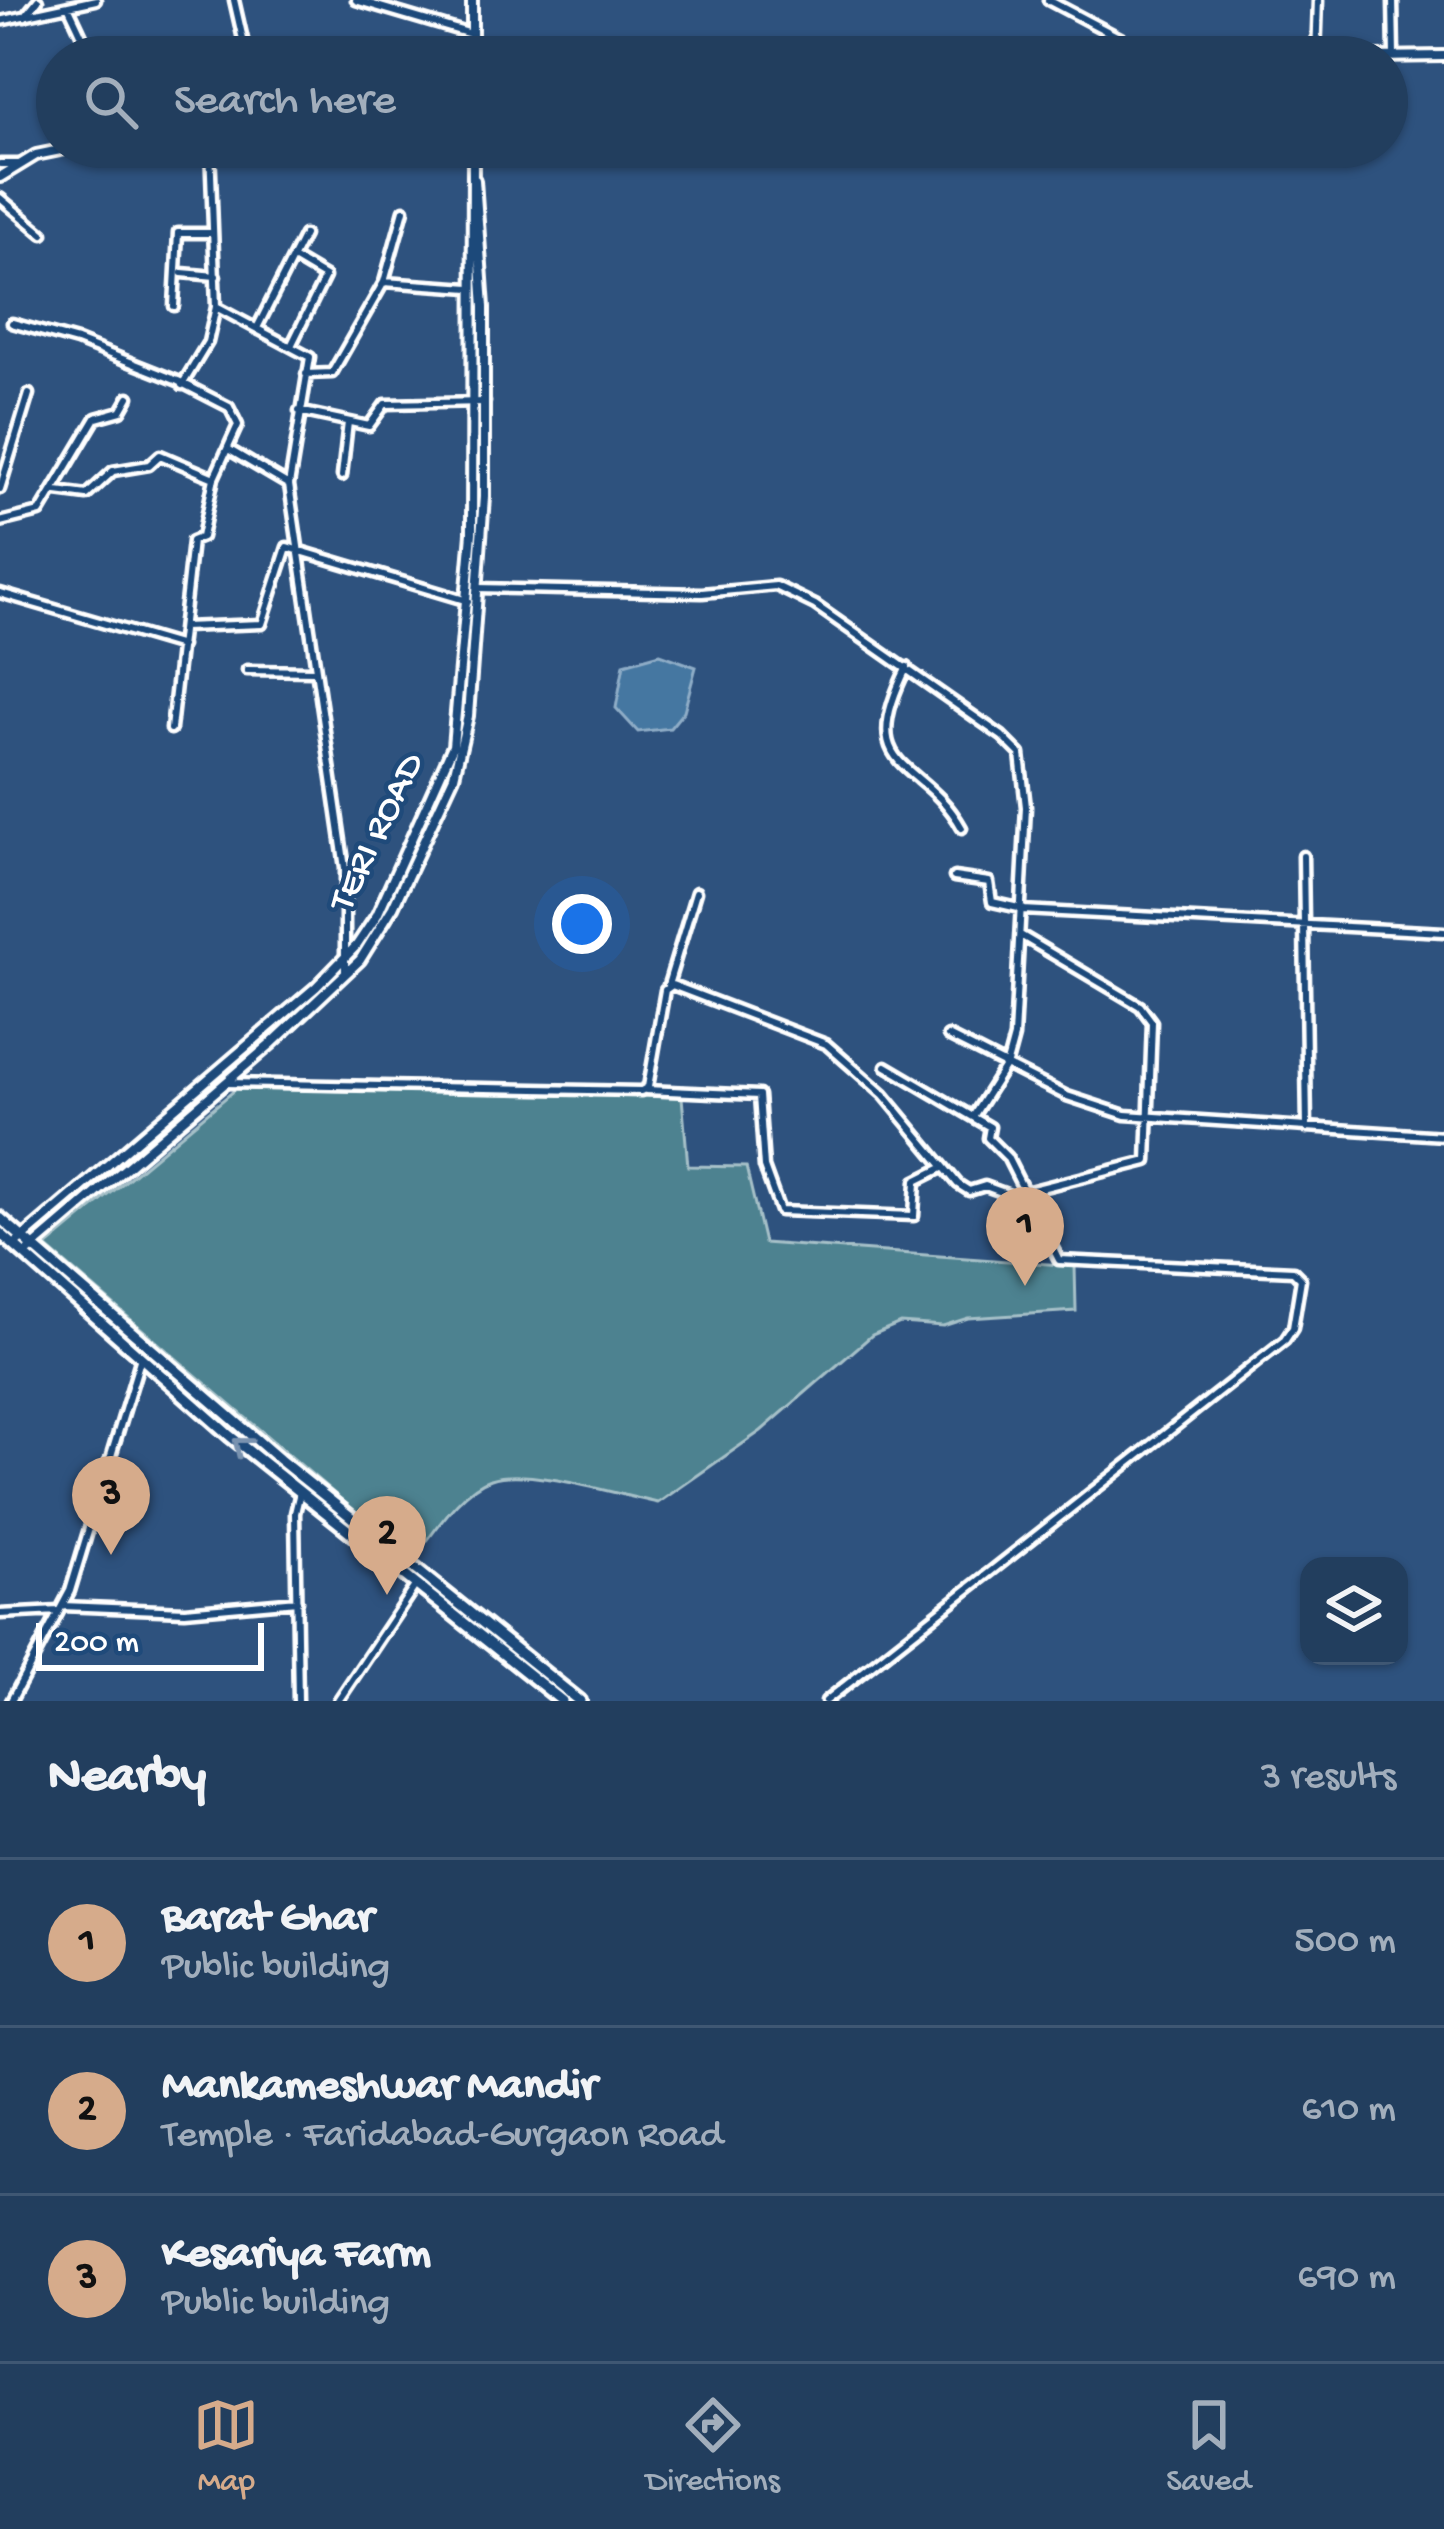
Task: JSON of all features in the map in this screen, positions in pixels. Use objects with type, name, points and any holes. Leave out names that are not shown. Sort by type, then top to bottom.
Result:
[{"type":"main road","points":[[0,1219],[19,1241],[562,1701]]},
{"type":"main road","points":[[0,1233],[19,1241]]},
{"type":"main road","points":[[30,1250],[141,1357],[300,1492],[580,1701]]},
{"type":"street","points":[[23,17],[38,0]]},
{"type":"street","points":[[0,21],[95,0]]},
{"type":"street","points":[[234,0],[242,36]]},
{"type":"street","points":[[356,0],[471,34],[472,0]]},
{"type":"street","points":[[1048,0],[1116,36]]},
{"type":"street","points":[[1317,36],[1318,0]]},
{"type":"street","points":[[1393,0],[1394,36]]},
{"type":"street","points":[[68,6],[82,36]]},
{"type":"street","points":[[1408,56],[1444,56]]},
{"type":"street","points":[[0,164],[36,159]]},
{"type":"street","points":[[0,177],[18,164]]},
{"type":"street","points":[[182,385],[208,342],[216,307],[210,168]]},
{"type":"street","name":"TERI ROAD","points":[[19,1241],[344,957],[385,900],[449,758],[470,624],[474,168]]},
{"type":"street","points":[[30,1250],[345,976],[383,927],[454,776],[466,734],[470,624],[478,588],[485,402],[481,213],[474,178]]},
{"type":"street","points":[[0,198],[43,234]]},
{"type":"street","points":[[306,374],[331,376],[384,282],[404,210]]},
{"type":"street","points":[[174,307],[178,233],[212,232]]},
{"type":"street","points":[[258,326],[304,235]]},
{"type":"street","points":[[292,344],[325,277],[293,258]]},
{"type":"street","points":[[182,273],[217,276]]},
{"type":"street","points":[[384,282],[470,288]]},
{"type":"street","points":[[216,307],[309,354],[289,485],[345,868],[345,976]]},
{"type":"street","points":[[11,323],[77,340],[231,409],[238,428],[214,478],[202,537],[192,541],[171,730]]},
{"type":"street","points":[[0,489],[29,394]]},
{"type":"street","points":[[0,520],[35,516],[57,491],[96,418],[121,411],[129,397]]},
{"type":"street","points":[[299,412],[373,425],[385,404],[485,402]]},
{"type":"street","points":[[342,476],[348,422]]},
{"type":"street","points":[[228,449],[289,485]]},
{"type":"street","points":[[57,491],[87,496],[113,471],[149,465],[160,455],[214,478]]},
{"type":"street","points":[[184,627],[262,624],[281,551],[301,547],[467,601]]},
{"type":"street","points":[[478,588],[702,593],[776,586],[908,668],[1020,754],[1026,807],[1022,936],[1014,1037],[1007,1063],[968,1119],[886,1066]]},
{"type":"street","points":[[0,593],[181,646]]},
{"type":"street","points":[[908,668],[886,713],[887,735],[910,776],[949,808],[962,828]]},
{"type":"street","points":[[247,670],[317,671]]},
{"type":"street","points":[[1303,856],[1307,1128]]},
{"type":"street","points":[[954,877],[990,883],[992,902],[1023,910],[1444,932]]},
{"type":"street","points":[[646,1090],[668,985],[696,892]]},
{"type":"street","points":[[1022,936],[1150,1015],[1151,1120],[1149,1156],[1142,1165],[1024,1192]]},
{"type":"street","points":[[668,985],[826,1045],[884,1095],[942,1168],[966,1190],[985,1186],[1029,1202]]},
{"type":"street","points":[[948,1036],[1082,1102],[1151,1120],[1444,1136]]},
{"type":"street","points":[[225,1083],[759,1094],[764,1167],[781,1211],[914,1216],[916,1181],[942,1168]]},
{"type":"street","points":[[826,1701],[1285,1340],[1293,1328],[1299,1273],[1069,1263],[1052,1252],[1005,1153],[988,1138],[990,1127],[974,1115]]},
{"type":"street","points":[[11,1701],[84,1552],[112,1440],[141,1357]]},
{"type":"street","points":[[298,1701],[295,1513],[300,1492]]},
{"type":"street","points":[[338,1701],[420,1578]]},
{"type":"street","points":[[0,1614],[60,1609],[185,1611],[297,1601]]},
{"type":"green space","points":[[236,1089],[682,1097],[688,1166],[746,1167],[764,1243],[1075,1266],[1076,1311],[968,1318],[943,1326],[900,1323],[872,1335],[761,1431],[658,1503],[549,1479],[491,1479],[457,1503],[412,1560],[46,1247]]},
{"type":"water","points":[[660,654],[696,667],[684,711],[670,728],[638,732],[616,708],[624,664]]},
{"type":"place","name":"Barat Ghar","points":[[1025,1286]]},
{"type":"place","name":"Kesariya Farm","points":[[111,1555]]},
{"type":"place","name":"Mankameshwar Mandir","points":[[387,1595]]}]
